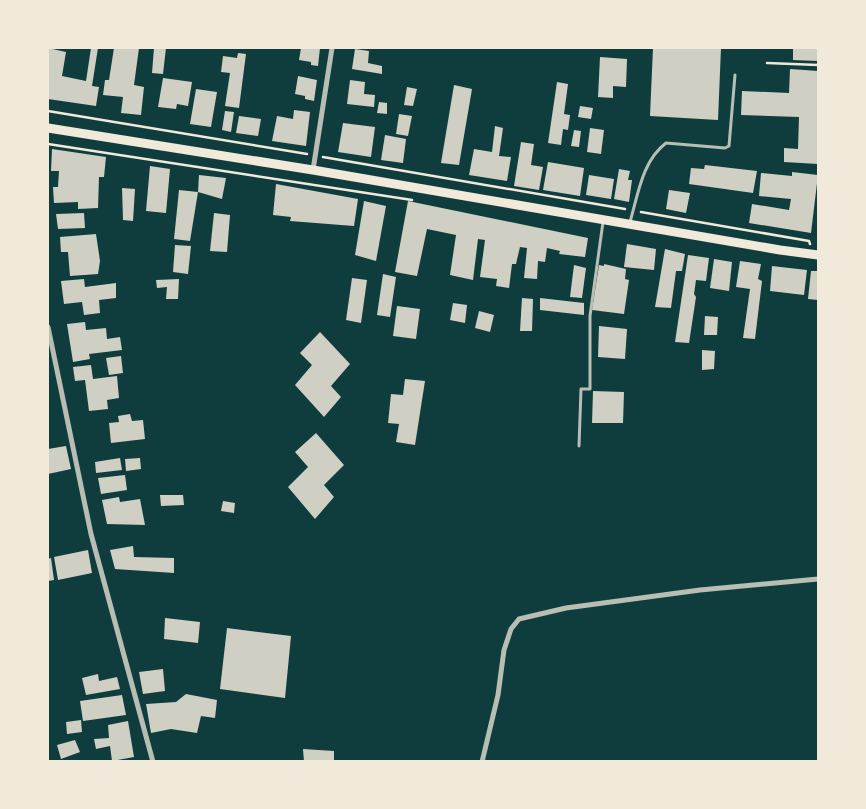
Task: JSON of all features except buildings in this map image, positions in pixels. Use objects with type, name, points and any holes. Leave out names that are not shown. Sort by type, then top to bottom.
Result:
[{"type":"main road","points":[[48,128],[314,170],[818,255]]},
{"type":"street","points":[[314,170],[332,48]]},
{"type":"street","points":[[48,327],[91,534],[153,762]]},
{"type":"street","points":[[482,762],[498,695],[504,650],[510,629],[519,619],[566,608],[789,580],[818,579]]},
{"type":"lane","points":[[630,223],[646,168],[658,149],[666,143],[725,148],[729,146],[735,75]]},
{"type":"lane","points":[[579,446],[581,389],[590,389],[590,316],[603,219]]},
{"type":"path","points":[[767,63],[818,65]]},
{"type":"path","points":[[48,111],[316,155],[809,241]]}]
